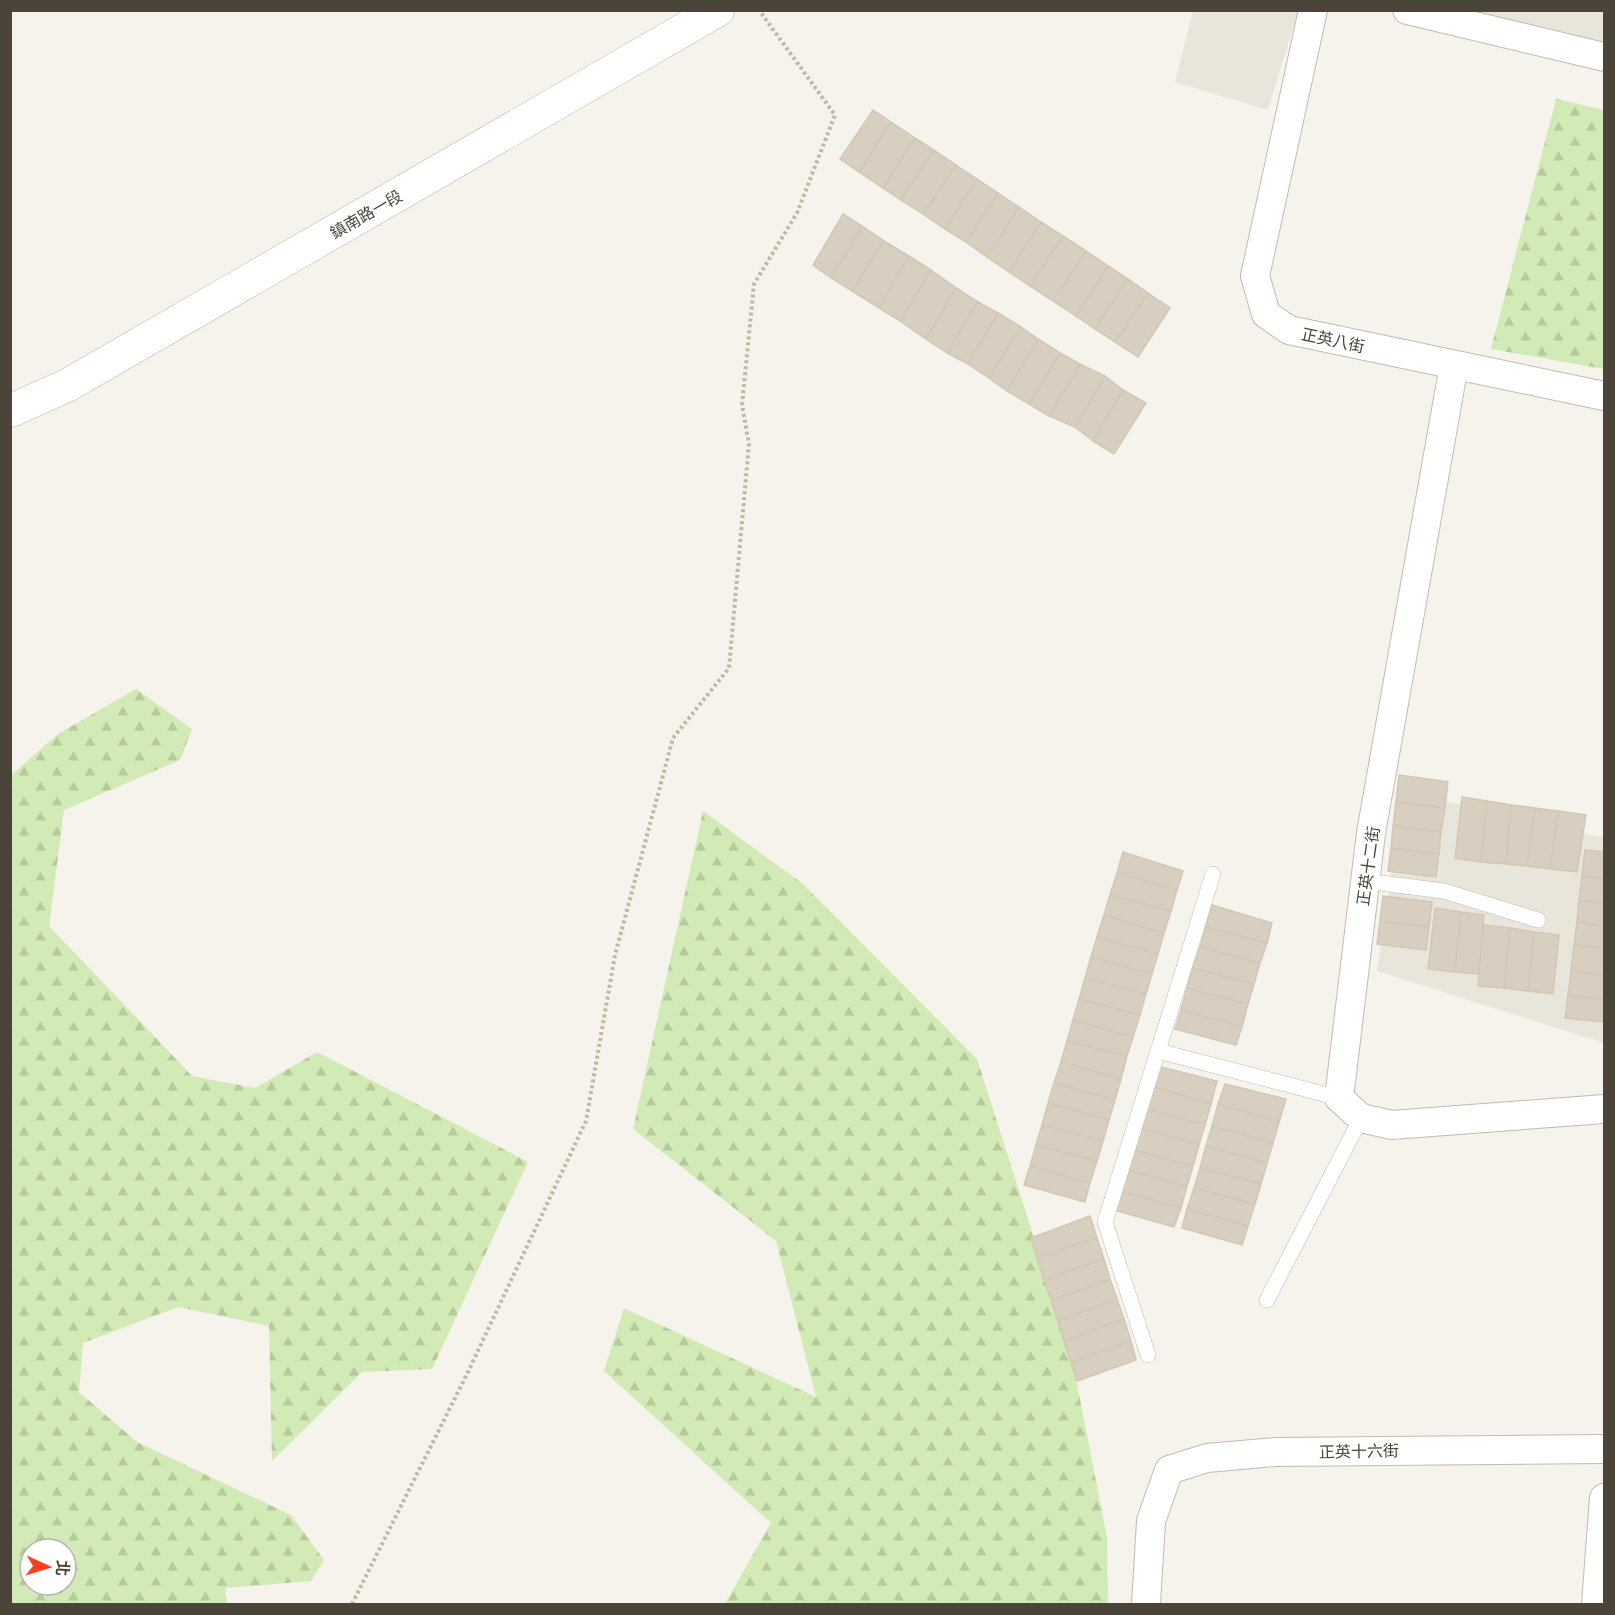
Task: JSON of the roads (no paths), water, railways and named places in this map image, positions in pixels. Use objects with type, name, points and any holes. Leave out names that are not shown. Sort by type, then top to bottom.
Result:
[{"type":"street","name":"鎮南路一段","points":[[10,411],[68,386],[718,10]]},
{"type":"street","name":"正英八街","points":[[1312,10],[1255,276],[1266,314],[1289,330],[1605,396]]},
{"type":"street","points":[[1407,10],[1605,57]]},
{"type":"street","name":"正英十二街","points":[[1339,1098],[1373,822],[1454,364]]},
{"type":"street","points":[[1339,1098],[1361,1118],[1392,1125],[1605,1109]]},
{"type":"street","name":"正英十六街","points":[[1146,1605],[1151,1521],[1169,1470],[1207,1458],[1275,1452],[1605,1449]]},
{"type":"street","points":[[1596,1605],[1605,1498]]},
{"type":"lane","points":[[1148,1355],[1105,1222],[1213,874]]},
{"type":"lane","points":[[1365,881],[1444,891],[1538,920]]},
{"type":"lane","points":[[1158,1051],[1339,1098]]},
{"type":"lane","points":[[1267,1300],[1361,1118]]}]
